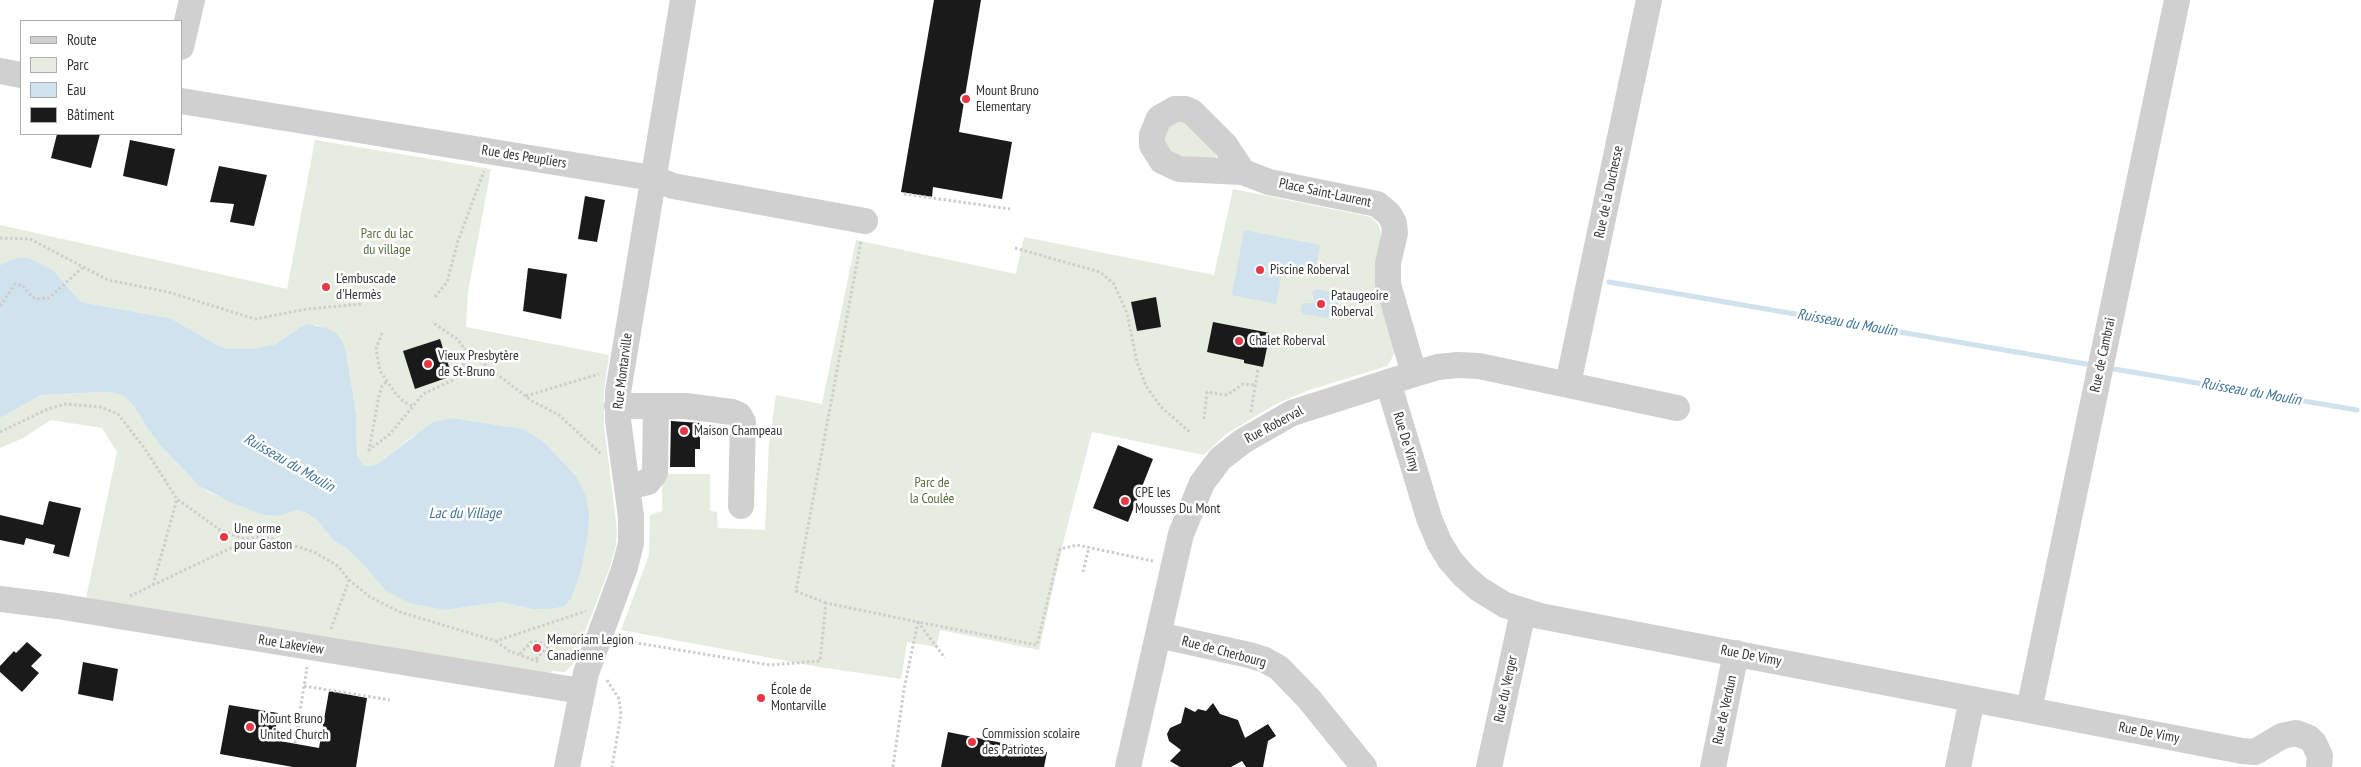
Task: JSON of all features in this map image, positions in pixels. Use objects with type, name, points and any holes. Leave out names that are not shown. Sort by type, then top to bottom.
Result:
[{"type":"street","points":[[182,43],[192,0]]},
{"type":"street","name":"Rue Montarville","points":[[567,767],[581,691],[589,663],[628,560],[631,526],[617,406],[620,375],[683,0]]},
{"type":"street","name":"Rue de la Duchesse","points":[[1568,384],[1649,0]]},
{"type":"street","name":"Rue de Cambrai","points":[[2030,710],[2178,0]]},
{"type":"street","points":[[0,71],[20,75]]},
{"type":"street","name":"Rue des Peupliers","points":[[182,101],[653,178],[673,186],[865,220]]},
{"type":"street","name":"Place Saint-Laurent","points":[[1243,172],[1269,182],[1377,204],[1389,214],[1394,223],[1395,233],[1388,263],[1388,284],[1414,374]]},
{"type":"street","name":"Rue Roberval","points":[[1128,767],[1173,566],[1181,534],[1194,498],[1202,483],[1220,459],[1264,426],[1292,413],[1388,382],[1438,367],[1458,364],[1479,366],[1677,408]]},
{"type":"street","name":"Rue De Vimy","points":[[1388,382],[1429,518],[1444,552],[1456,569],[1480,590],[1523,612],[2242,751],[2261,759],[2282,736],[2296,733],[2309,738],[2314,743],[2320,756],[2319,767]]},
{"type":"street","points":[[617,406],[686,406],[732,412],[739,415],[743,422],[741,506]]},
{"type":"street","points":[[627,487],[648,482],[654,472],[656,406]]},
{"type":"street","name":"Rue Lakeview","points":[[0,599],[57,606],[581,691]]},
{"type":"street","name":"Rue du Verger","points":[[1489,767],[1523,612]]},
{"type":"street","name":"Rue de Cherbourg","points":[[1158,635],[1249,655],[1279,668],[1310,699],[1364,767]]},
{"type":"street","name":"Rue de Verdun","points":[[1713,767],[1736,653]]},
{"type":"street","points":[[1958,767],[1972,699]]},
{"type":"path","points":[[435,297],[447,282],[458,241],[485,166]]},
{"type":"path","points":[[904,194],[1010,209]]},
{"type":"path","points":[[865,220],[796,591],[826,603],[1037,645],[1060,549],[1076,545],[1173,566]]},
{"type":"path","points":[[1,239],[30,239],[108,280],[168,292],[255,319],[307,309],[363,304]]},
{"type":"path","points":[[1015,248],[1100,272],[1114,284],[1127,313],[1137,362],[1146,386],[1161,407],[1191,433]]},
{"type":"path","points":[[0,306],[15,284],[22,285],[36,299],[49,298],[82,268]]},
{"type":"path","points":[[432,322],[457,339],[464,348],[526,396],[559,415],[604,457]]},
{"type":"path","points":[[382,333],[376,349],[377,360],[386,382],[404,402],[413,406]]},
{"type":"path","points":[[386,382],[382,386],[379,396],[369,450],[390,434],[423,394],[460,375],[465,363],[464,348]]},
{"type":"path","points":[[1253,399],[1258,369]]},
{"type":"path","points":[[526,396],[603,373]]},
{"type":"path","points":[[1204,419],[1207,392],[1227,395],[1240,385],[1256,385]]},
{"type":"path","points":[[0,432],[48,408],[66,404],[100,407],[118,414],[145,449],[177,499],[220,530],[245,539]]},
{"type":"path","points":[[152,585],[177,499]]},
{"type":"path","points":[[124,599],[233,547],[245,539],[256,537],[274,539],[314,552],[338,566],[348,580],[370,597],[400,612],[496,641],[508,651],[536,659],[542,665]]},
{"type":"path","points":[[1084,572],[1089,547]]},
{"type":"path","points":[[329,637],[348,580]]},
{"type":"path","points":[[613,639],[770,665],[820,661],[826,603]]},
{"type":"path","points":[[496,641],[588,610]]},
{"type":"path","points":[[918,622],[944,658]]},
{"type":"path","points":[[893,767],[904,690],[918,622]]},
{"type":"path","points":[[536,659],[550,646],[580,633]]},
{"type":"path","points":[[520,655],[532,641],[543,642],[550,646]]},
{"type":"path","points":[[295,743],[308,662]]},
{"type":"path","points":[[304,686],[390,700]]},
{"type":"green space","points":[[1182,119],[1215,147],[1216,158],[1209,161],[1174,154],[1166,149],[1163,129]]},
{"type":"green space","name":"Parc du lac du village","points":[[315,140],[491,169],[468,292],[466,327],[609,355],[604,391],[604,426],[617,530],[616,545],[610,567],[572,665],[565,672],[552,671],[551,675],[86,598],[117,452],[102,428],[51,420],[23,438],[0,448],[0,418],[41,395],[116,393],[125,397],[134,406],[160,445],[193,480],[208,492],[263,515],[280,516],[296,510],[307,513],[317,520],[333,540],[346,548],[385,590],[445,610],[501,602],[532,609],[563,607],[571,599],[580,574],[575,475],[543,441],[523,429],[453,418],[413,436],[376,465],[363,466],[357,456],[356,413],[346,352],[336,333],[317,325],[300,327],[276,344],[252,349],[228,349],[217,345],[170,318],[85,303],[79,300],[53,270],[29,258],[16,258],[0,265],[0,225],[287,289]]},
{"type":"green space","name":"Parc de la Coulée","points":[[1233,189],[1371,217],[1378,224],[1382,236],[1375,273],[1376,291],[1395,352],[1387,366],[1309,390],[1276,404],[1226,434],[1204,455],[1092,432],[1064,539],[1039,650],[940,630],[936,647],[907,642],[901,679],[819,667],[621,630],[649,555],[650,515],[662,511],[662,474],[710,474],[710,511],[717,512],[718,528],[765,530],[769,444],[776,395],[822,404],[856,240],[1016,274],[1024,237],[1214,275]]},
{"type":"water","name":"Piscine Roberval","points":[[1244,230],[1320,245],[1315,273],[1283,267],[1276,304],[1232,295]]},
{"type":"water","name":"Lac du Village","points":[[16,258],[29,258],[53,270],[79,300],[85,303],[170,318],[217,345],[228,349],[252,349],[276,344],[300,327],[308,324],[326,328],[336,333],[342,341],[346,352],[356,413],[357,456],[364,466],[376,465],[433,422],[453,418],[523,429],[543,441],[575,475],[585,493],[589,514],[588,534],[580,574],[571,599],[563,607],[549,609],[532,609],[501,602],[445,610],[409,603],[385,590],[346,548],[333,540],[317,520],[307,513],[296,510],[280,516],[263,515],[228,501],[199,486],[160,445],[134,406],[125,397],[116,393],[41,395],[0,418],[0,265]]},
{"type":"water","name":"Pataugeoire Roberval","points":[[1317,289],[1335,293],[1340,297],[1338,306],[1331,309],[1328,318],[1303,314],[1300,310],[1303,303],[1315,303],[1312,292]]},
{"type":"building","points":[[934,0],[981,0],[959,132],[1012,142],[1002,199],[933,187],[932,197],[901,192]]},
{"type":"building","points":[[57,135],[100,135],[91,168],[51,158]]},
{"type":"building","points":[[130,140],[175,149],[167,186],[123,176]]},
{"type":"building","points":[[219,166],[267,175],[254,226],[230,222],[234,204],[210,202]]},
{"type":"building","points":[[585,196],[605,200],[597,242],[578,239]]},
{"type":"building","points":[[528,268],[567,274],[561,319],[523,311]]},
{"type":"building","points":[[1156,297],[1161,327],[1137,331],[1131,302]]},
{"type":"building","name":"Chalet Roberval","points":[[1213,322],[1270,333],[1263,367],[1244,363],[1244,360],[1207,352]]},
{"type":"building","name":"Vieux Presbytère de St-Bruno","points":[[440,339],[452,376],[415,389],[403,351]]},
{"type":"building","name":"Maison Champeau","points":[[671,421],[700,423],[700,449],[695,449],[695,467],[670,467]]},
{"type":"building","points":[[1118,445],[1153,459],[1128,522],[1093,508]]},
{"type":"building","points":[[49,501],[81,508],[69,557],[53,553],[55,545],[26,538],[24,545],[0,540],[0,515],[43,525]]},
{"type":"building","points":[[27,642],[42,655],[31,666],[39,673],[22,692],[0,672],[0,666],[14,651],[16,653]]},
{"type":"building","points":[[83,662],[118,669],[113,701],[78,694]]},
{"type":"building","name":"Mount Bruno United Church","points":[[329,691],[367,698],[356,767],[293,767],[220,754],[229,705],[278,713],[274,740],[319,748]]},
{"type":"building","points":[[1213,703],[1220,714],[1238,720],[1245,738],[1268,724],[1276,736],[1268,741],[1263,767],[1246,767],[1242,761],[1231,767],[1180,767],[1170,761],[1181,750],[1169,741],[1167,734],[1170,728],[1181,723],[1185,707],[1195,712],[1198,709],[1206,711]]},
{"type":"building","name":"Commission scolaire des Patriotes","points":[[948,732],[1047,752],[1044,767],[941,767]]},
{"type":"waterway","name":"Ruisseau du Moulin","points":[[1609,282],[2086,364]]},
{"type":"waterway","name":"Ruisseau du Moulin","points":[[2114,369],[2357,410]]},
{"type":"place","name":"Mount Bruno Elementary","points":[[966,99]]},
{"type":"place","name":"Piscine Roberval","points":[[1260,270]]},
{"type":"place","name":"L'embuscade d'Hermès","points":[[326,287]]},
{"type":"place","name":"Pataugeoire Roberval","points":[[1321,304]]},
{"type":"place","name":"Chalet Roberval","points":[[1239,341]]},
{"type":"place","name":"Vieux Presbytère de St-Bruno","points":[[428,364]]},
{"type":"place","name":"Maison Champeau","points":[[684,431]]},
{"type":"place","name":"CPE les Mousses Du Mont","points":[[1125,501]]},
{"type":"place","name":"Une orme pour Gaston","points":[[224,537]]},
{"type":"place","name":"Memoriam Legion Canadienne","points":[[537,648]]},
{"type":"place","name":"École de Montarville","points":[[761,698]]},
{"type":"place","name":"Mount Bruno United Church","points":[[250,727]]},
{"type":"place","name":"Commission scolaire des Patriotes","points":[[972,742]]}]
